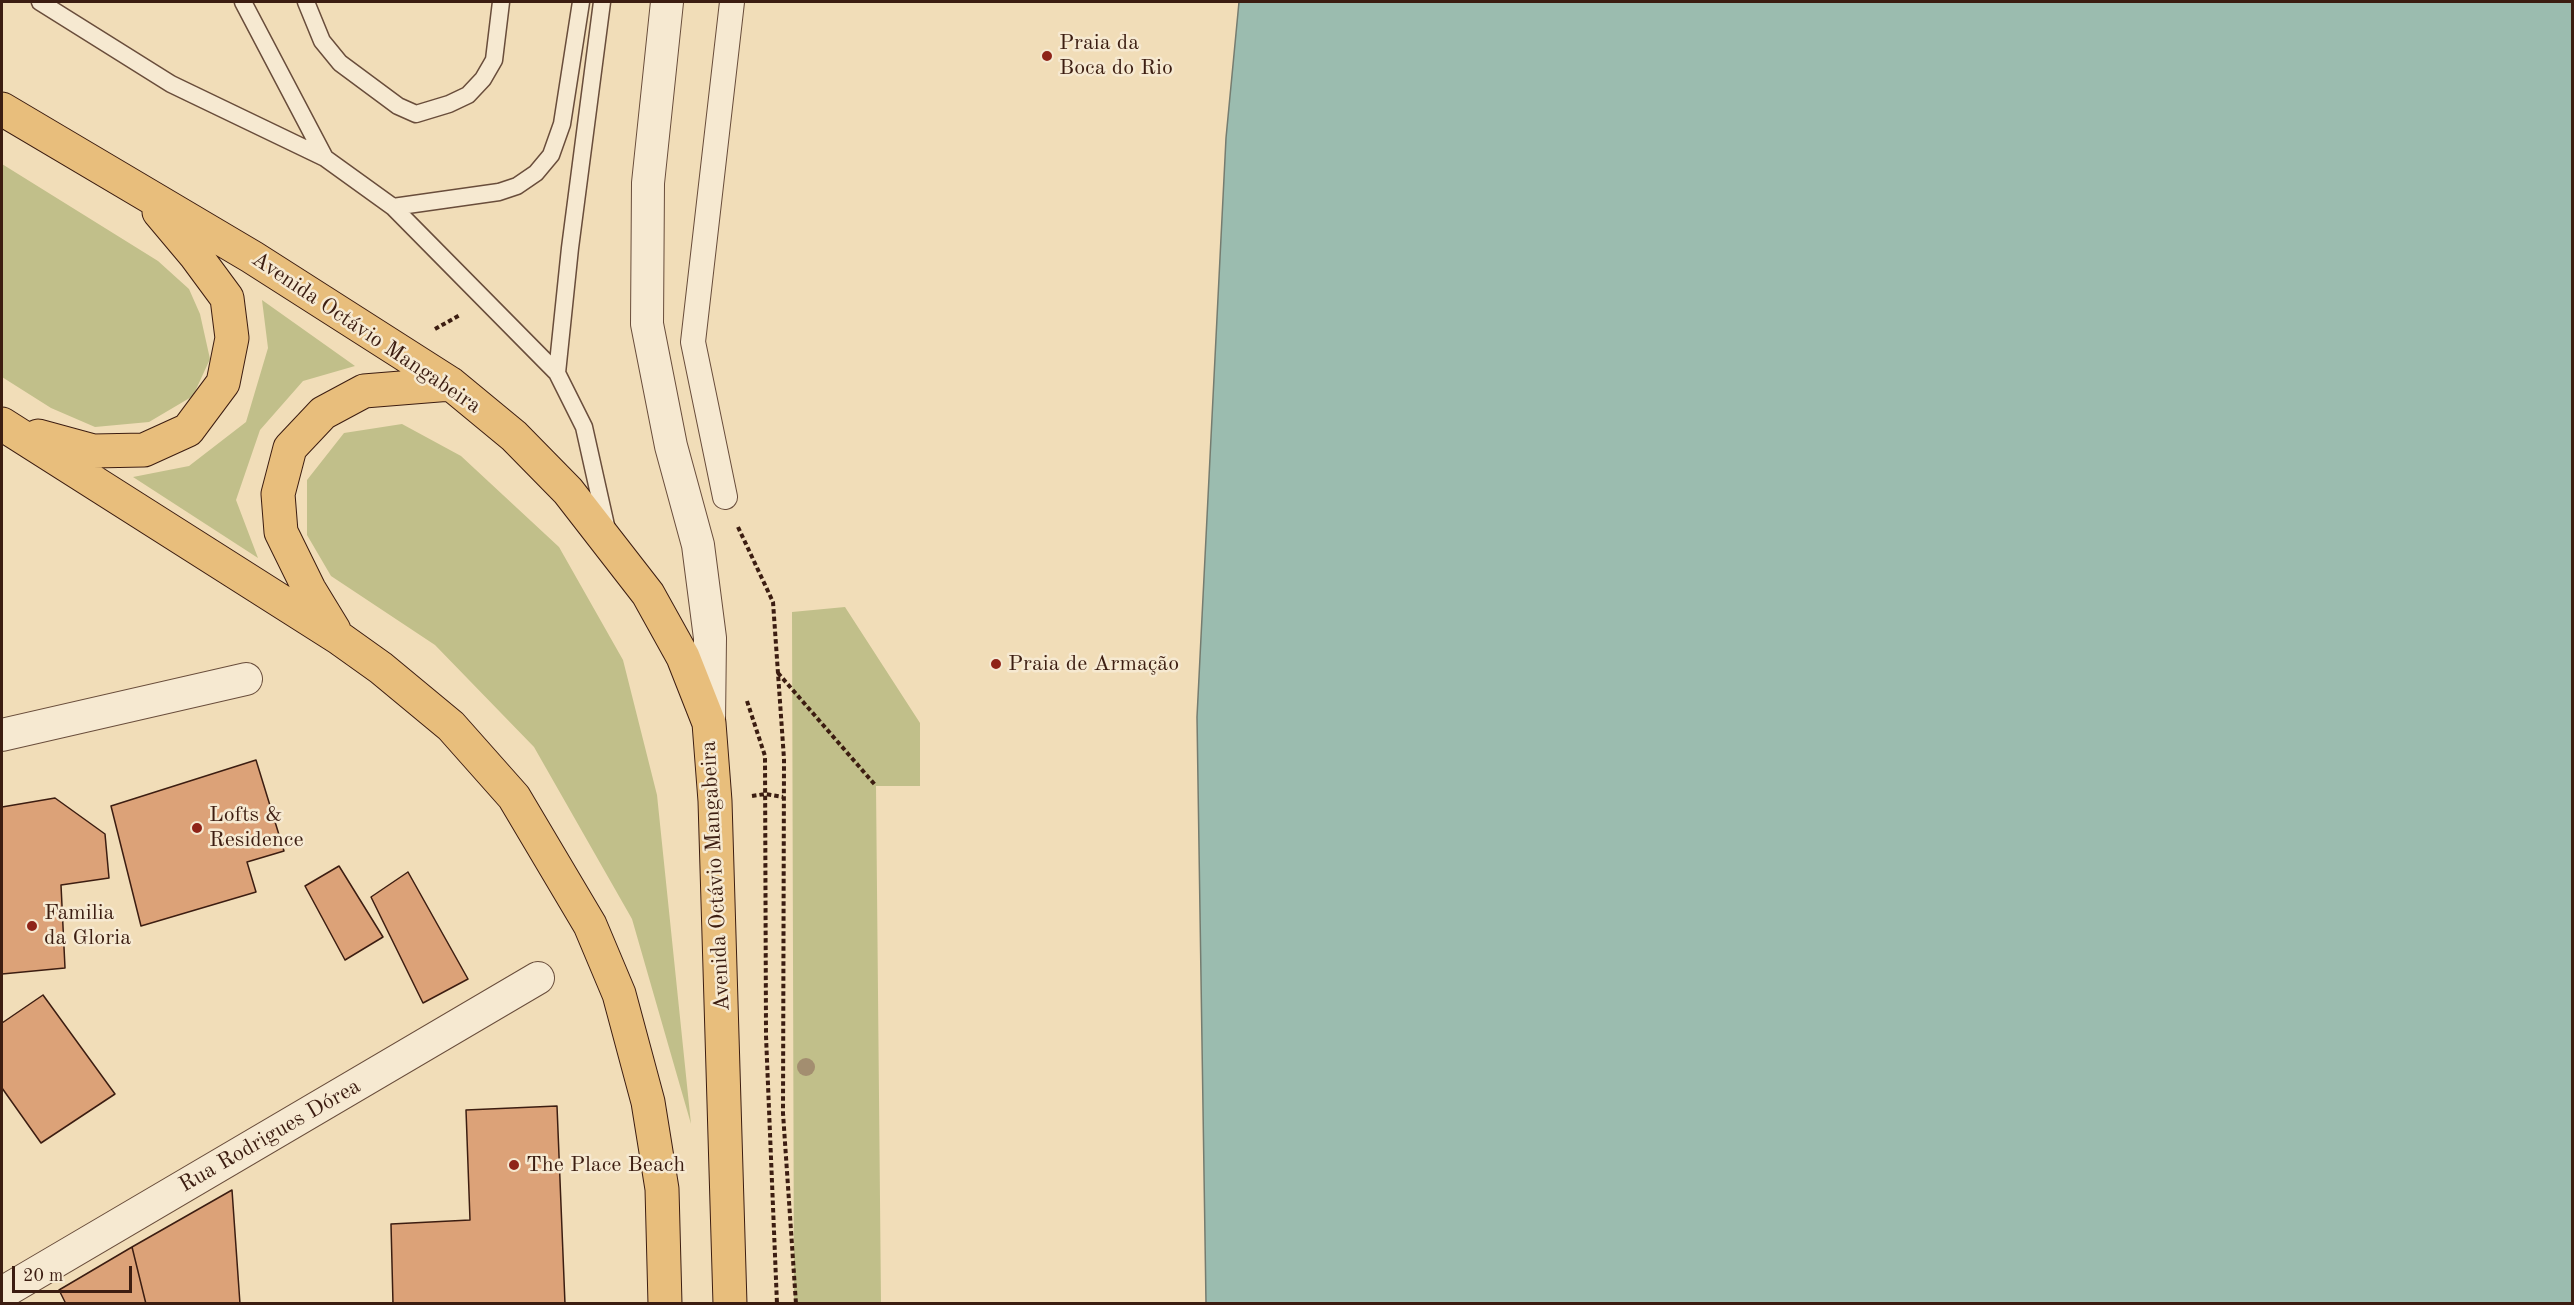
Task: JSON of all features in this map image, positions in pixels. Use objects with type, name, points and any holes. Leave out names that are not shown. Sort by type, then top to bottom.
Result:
[{"type":"main road","name":"Avenida Octávio Mangabeira","points":[[2,109],[143,194],[252,256],[451,384],[514,436],[568,491],[610,542],[648,594],[682,657],[709,723],[717,849],[730,1304]]},
{"type":"main road","points":[[6,427],[93,451],[144,450],[188,430],[223,383],[232,338],[227,298],[196,256],[143,194]]},
{"type":"main road","points":[[339,638],[309,589],[281,532],[278,494],[290,448],[323,413],[364,391],[451,384]]},
{"type":"main road","points":[[6,427],[339,638],[381,668],[459,735],[514,797],[590,925],[620,994],[648,1102],[662,1189],[665,1304]]},
{"type":"street","points":[[667,2],[648,183],[647,324],[671,446],[698,545],[710,638],[709,723]]},
{"type":"street","points":[[725,497],[693,342],[732,2]]},
{"type":"street","points":[[2,735],[246,679]]},
{"type":"street","name":"Rua Rodrigues Dórea","points":[[2,1293],[538,978]]},
{"type":"lane","points":[[40,2],[171,84],[325,158],[393,207],[557,373],[584,427],[590,446],[610,542]]},
{"type":"lane","points":[[243,2],[325,158]]},
{"type":"lane","points":[[306,2],[322,41],[340,63],[398,106],[416,114],[449,104],[468,95],[483,79],[494,60],[501,2]]},
{"type":"lane","points":[[393,207],[499,192],[517,186],[536,173],[551,155],[562,124],[581,2]]},
{"type":"lane","points":[[557,373],[570,248],[602,2]]},
{"type":"path","points":[[725,497],[773,602],[784,759],[783,1113],[796,1304]]},
{"type":"path","points":[[777,673],[876,786]]},
{"type":"path","points":[[765,794],[783,797]]},
{"type":"shaded area","points":[[1239,2],[2572,2],[2572,1303],[1206,1303],[1197,717],[1226,138]]},
{"type":"shaded area","points":[[2,164],[158,261],[189,289],[200,314],[210,359],[193,396],[149,422],[95,427],[51,408],[2,377]]},
{"type":"shaded area","points":[[262,300],[355,366],[303,381],[260,430],[236,500],[258,558],[133,477],[189,466],[246,422],[268,348]]},
{"type":"shaded area","points":[[402,424],[461,456],[559,547],[623,660],[657,795],[691,1124],[632,919],[534,747],[435,645],[331,576],[307,535],[307,480],[344,433]]},
{"type":"shaded area","points":[[845,607],[920,723],[920,786],[876,786],[881,1303],[794,1303],[792,612]]},
{"type":"building","name":"Lofts & Residence","points":[[256,760],[284,851],[247,862],[256,892],[141,926],[111,806]]},
{"type":"building","name":"Familia da Gloria","points":[[55,798],[105,834],[109,878],[61,885],[65,968],[2,974],[2,807]]},
{"type":"building","points":[[339,866],[383,937],[345,960],[305,886]]},
{"type":"building","points":[[408,872],[468,979],[423,1003],[371,897]]},
{"type":"building","points":[[43,995],[115,1094],[41,1143],[2,1088],[2,1023]]},
{"type":"building","name":"The Place Beach","points":[[557,1106],[565,1304],[393,1304],[391,1224],[470,1220],[466,1110]]},
{"type":"building","points":[[232,1190],[240,1304],[146,1304],[132,1247]]},
{"type":"building","points":[[132,1247],[146,1304],[66,1304],[59,1290]]},
{"type":"place","name":"Praia da Boca do Rio","points":[[1047,56]]},
{"type":"place","name":"Praia de Armação","points":[[996,664]]},
{"type":"place","name":"Lofts & Residence","points":[[197,828]]},
{"type":"place","name":"Familia da Gloria","points":[[32,926]]},
{"type":"place","name":"The Place Beach","points":[[514,1165]]}]
